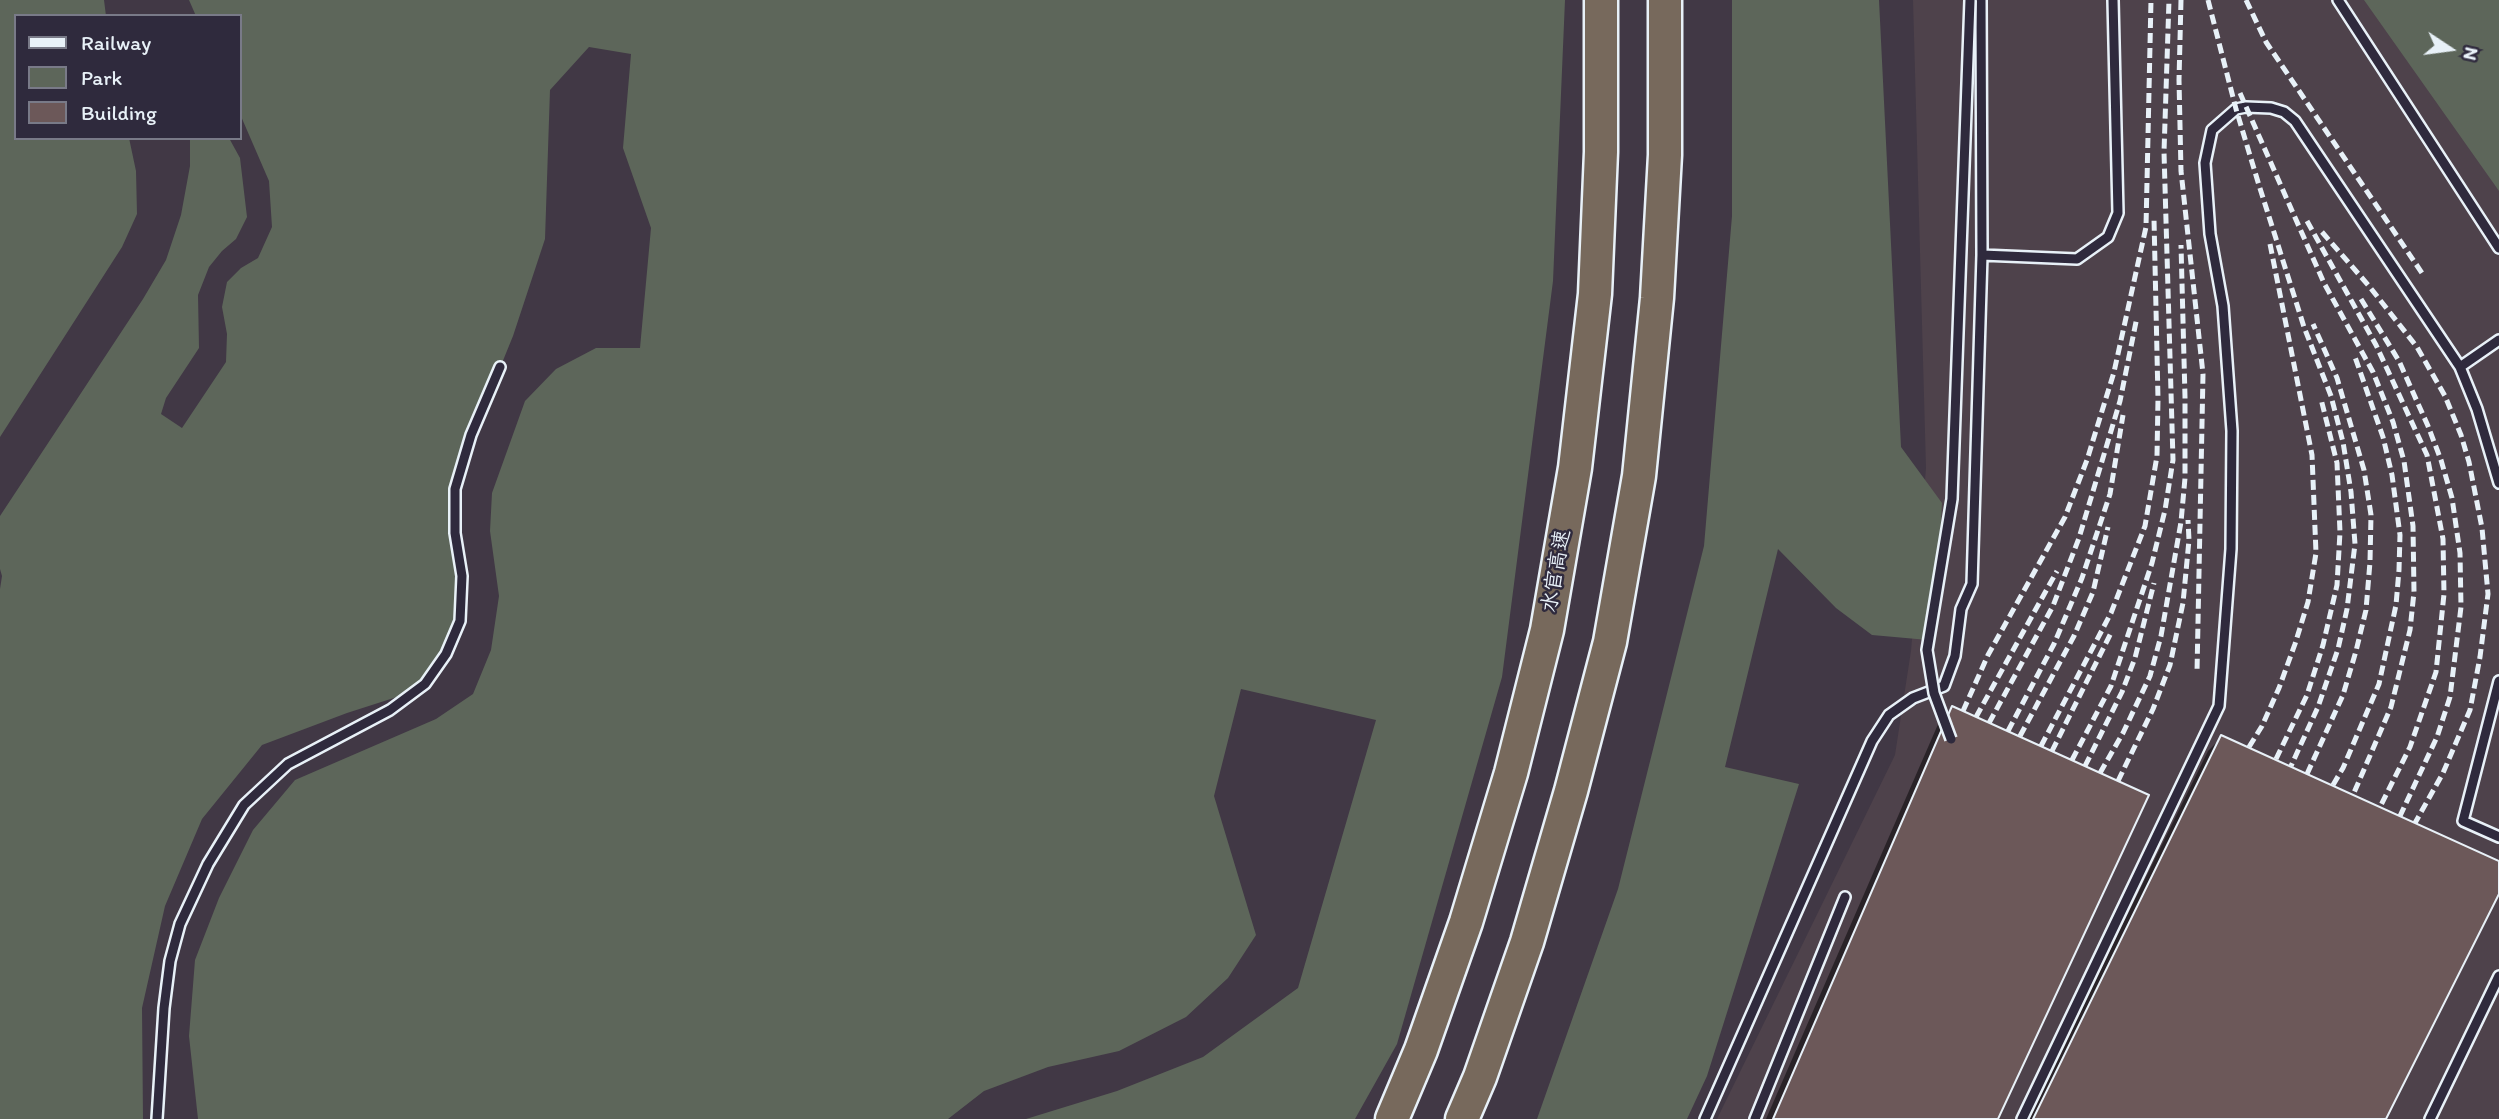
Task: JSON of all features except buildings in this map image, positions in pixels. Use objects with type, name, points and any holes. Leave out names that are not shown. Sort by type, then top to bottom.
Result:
[{"type":"highway","name":"水官高速","points":[[1392,1119],[1421,1050],[1466,922],[1511,773],[1547,630],[1575,468],[1595,295],[1601,152],[1601,0]]},
{"type":"highway","points":[[1462,1119],[1480,1077],[1527,942],[1572,791],[1609,642],[1639,476],[1657,298],[1665,155],[1665,0]]},
{"type":"lane","points":[[1951,738],[1934,693],[1927,650],[1952,499],[1970,0]]},
{"type":"lane","points":[[1705,1119],[1872,741],[1889,715],[1913,698],[1944,686],[1955,656],[1961,609],[1972,584],[1982,255],[1981,0]]},
{"type":"lane","points":[[1982,255],[2077,260],[2108,237],[2118,213],[2113,0]]},
{"type":"lane","points":[[2339,0],[2499,248]]},
{"type":"lane","points":[[2022,1119],[2219,706],[2231,549],[2232,431],[2223,306],[2210,234],[2205,163],[2212,130],[2236,109],[2246,107],[2278,110],[2295,121],[2460,367],[2477,409],[2499,482]]},
{"type":"lane","points":[[2460,367],[2499,340]]},
{"type":"lane","points":[[158,1119],[164,1008],[170,961],[180,924],[208,864],[244,805],[288,764],[390,710],[425,684],[446,654],[460,621],[462,576],[455,533],[455,489],[471,435],[500,367]]},
{"type":"lane","points":[[2499,681],[2462,821],[2495,835],[2499,824]]},
{"type":"lane","points":[[1755,1119],[1845,897]]},
{"type":"lane","points":[[2430,1119],[2499,976]]},
{"type":"shaded area","points":[[1913,0],[2378,0],[2499,164],[2499,1119],[1717,1119],[1895,755],[1911,651],[1926,468]]},
{"type":"green space","points":[[0,0],[104,0],[106,14],[14,14],[14,140],[129,140],[136,171],[137,214],[122,247],[0,437]]},
{"type":"green space","points":[[189,0],[1565,0],[1553,281],[1502,677],[1397,1044],[1355,1119],[1026,1119],[1117,1091],[1203,1057],[1298,988],[1376,720],[1241,689],[1214,796],[1256,935],[1228,978],[1186,1017],[1119,1051],[1048,1067],[984,1091],[948,1119],[198,1119],[189,1036],[195,960],[219,898],[253,830],[295,780],[436,719],[473,694],[491,650],[499,596],[490,531],[492,493],[525,401],[556,369],[596,348],[640,348],[651,228],[623,148],[631,54],[589,47],[550,90],[545,239],[513,336],[467,449],[459,509],[465,608],[457,645],[440,672],[403,695],[262,745],[202,819],[165,906],[142,1008],[143,1119],[0,1119],[0,516],[166,260],[181,215],[190,166],[190,140],[230,140],[240,158],[247,217],[236,239],[209,267],[198,295],[199,348],[166,398],[161,414],[182,428],[226,362],[227,334],[222,307],[227,282],[241,268],[258,258],[272,227],[269,181],[242,119],[242,14],[195,14]]},
{"type":"green space","points":[[1732,0],[1879,0],[1901,447],[1942,503],[1938,576],[1928,640],[1872,635],[1836,608],[1778,549],[1725,767],[1799,784],[1707,1076],[1687,1119],[1537,1119],[1618,889],[1704,546],[1732,216]]},
{"type":"green space","points":[[2364,0],[2499,0],[2499,191]]},
{"type":"railway","points":[[1963,711],[1988,655],[2065,517],[2087,460],[2114,372],[2146,227],[2151,0]]},
{"type":"railway","points":[[2072,760],[2111,686],[2152,563],[2165,510],[2173,460],[2164,152],[2169,0]]},
{"type":"railway","points":[[2181,0],[2181,171],[2203,374],[2197,672]]},
{"type":"railway","points":[[2208,0],[2258,182],[2304,327],[2331,396],[2343,442],[2351,492],[2355,544],[2347,609],[2338,649],[2318,707],[2291,766]]},
{"type":"railway","points":[[2246,0],[2266,42],[2422,273]]},
{"type":"railway","points":[[2240,93],[2324,283],[2373,372],[2393,422],[2404,461],[2413,526],[2414,592],[2410,630],[2391,707],[2353,795]]},
{"type":"railway","points":[[2041,746],[2111,613],[2145,526],[2157,456],[2154,219]]},
{"type":"railway","points":[[2307,221],[2376,345],[2427,455],[2443,539],[2444,594],[2436,672],[2410,747],[2380,807]]},
{"type":"railway","points":[[2322,232],[2417,347],[2445,396],[2469,462],[2482,528],[2488,594],[2470,710],[2443,773],[2415,823]]},
{"type":"railway","points":[[2249,747],[2279,688],[2295,644],[2308,602],[2316,553],[2312,455],[2270,244]]},
{"type":"railway","points":[[2100,773],[2123,733],[2150,676],[2161,636],[2181,522],[2185,478],[2181,245]]},
{"type":"railway","points":[[2361,299],[2399,361],[2428,426],[2452,498],[2460,553],[2461,607],[2450,697],[2437,737],[2400,816]]},
{"type":"railway","points":[[1989,723],[2053,606],[2079,538],[2120,401],[2137,317]]},
{"type":"railway","points":[[2307,774],[2343,695],[2356,651],[2366,610],[2371,515],[2364,470],[2337,378],[2313,324]]},
{"type":"railway","points":[[2333,785],[2379,684],[2396,605],[2399,570],[2400,535],[2392,475],[2383,437],[2355,357]]},
{"type":"railway","points":[[2276,759],[2307,695],[2323,645],[2337,585],[2340,532],[2337,463],[2321,399]]},
{"type":"railway","points":[[2008,731],[2054,644],[2082,578],[2110,494],[2123,415]]},
{"type":"railway","points":[[2118,781],[2153,709],[2170,665],[2183,603],[2189,540],[2188,520]]},
{"type":"railway","points":[[2020,736],[2074,636],[2093,592],[2108,527]]},
{"type":"railway","points":[[1976,717],[2057,571]]},
{"type":"railway","points":[[2085,766],[2122,692],[2135,658],[2154,583]]},
{"type":"railway","points":[[2052,751],[2111,633]]}]
